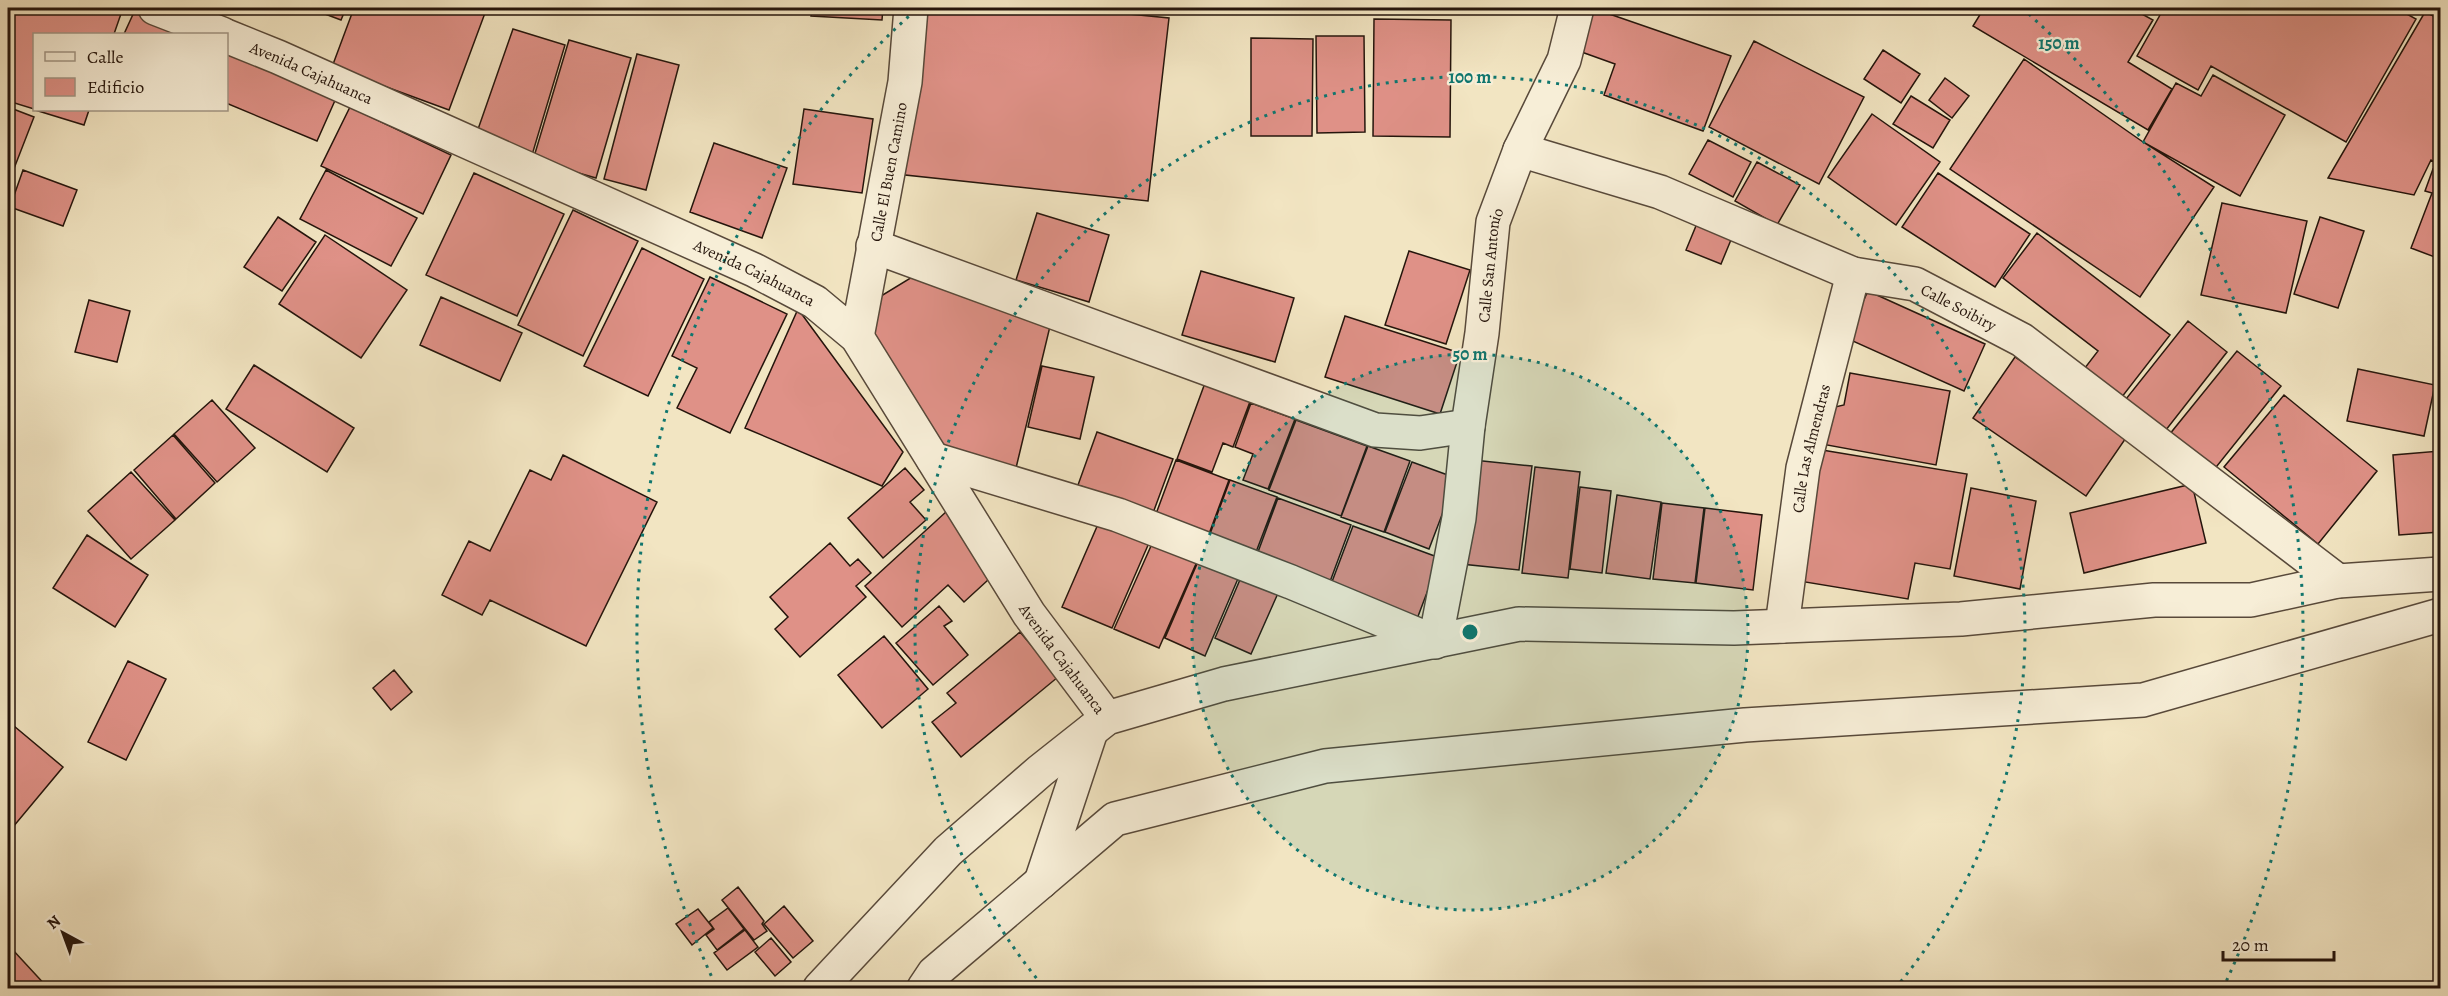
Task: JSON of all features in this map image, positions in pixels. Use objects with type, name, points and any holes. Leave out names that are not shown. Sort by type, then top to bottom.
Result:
[{"type":"street","points":[[155,8],[219,33]]},
{"type":"street","name":"Calle El Buen Camino","points":[[857,337],[905,82],[911,8]]},
{"type":"street","name":"Calle San Antonio","points":[[1435,642],[1459,518],[1493,222],[1520,150],[1564,60],[1577,8]]},
{"type":"street","name":"Avenida Cajahuanca","points":[[228,37],[278,57],[754,270],[816,302],[857,337],[1099,725]]},
{"type":"street","name":"Calle Soibiry","points":[[1520,150],[1660,192],[1853,274],[1914,284],[2022,340],[2338,582]]},
{"type":"street","points":[[873,246],[1375,430],[1420,433],[1468,426]]},
{"type":"street","name":"Calle Las Almendras","points":[[1782,626],[1803,468],[1853,274]]},
{"type":"street","points":[[933,459],[1118,515],[1291,582],[1435,642]]},
{"type":"street","points":[[820,988],[948,851],[1040,771],[1099,725],[1224,684],[1519,624],[1734,628],[1961,619],[2154,600],[2251,600],[2338,582],[2440,574]]},
{"type":"street","points":[[924,988],[934,973],[1115,819],[1325,766],[1745,725],[2143,700],[2440,615]]},
{"type":"street","points":[[1041,882],[1099,725]]},
{"type":"building","points":[[10,8],[123,8],[114,33],[33,33],[33,109],[8,101],[8,14]]},
{"type":"building","points":[[309,8],[346,8],[341,20]]},
{"type":"building","points":[[354,8],[469,8],[485,13],[449,110],[332,67]]},
{"type":"building","points":[[812,8],[883,8],[882,20],[811,16]]},
{"type":"building","points":[[915,8],[1068,8],[1169,18],[1148,201],[896,174]]},
{"type":"building","points":[[1592,8],[1731,56],[1703,131],[1604,95],[1615,64],[1576,50]]},
{"type":"building","points":[[1984,8],[2131,8],[2153,20],[2128,62],[2172,89],[2148,130],[1973,26]]},
{"type":"building","points":[[2164,8],[2396,8],[2416,19],[2346,142],[2211,66],[2198,90],[2137,56]]},
{"type":"building","points":[[135,10],[190,33],[124,33]]},
{"type":"building","points":[[2425,12],[2440,19],[2440,165],[2431,160],[2414,195],[2328,178]]},
{"type":"building","points":[[1374,19],[1451,20],[1450,137],[1373,136]]},
{"type":"building","points":[[513,29],[565,45],[532,155],[476,135]]},
{"type":"building","points":[[1316,36],[1364,36],[1365,132],[1317,133]]},
{"type":"building","points":[[1251,38],[1313,39],[1312,136],[1251,136]]},
{"type":"building","points":[[569,40],[631,58],[596,178],[533,160]]},
{"type":"building","points":[[1754,41],[1864,97],[1819,184],[1709,127]]},
{"type":"building","points":[[228,50],[337,96],[317,141],[228,104]]},
{"type":"building","points":[[1883,50],[1920,74],[1901,103],[1864,79]]},
{"type":"building","points":[[637,54],[679,65],[646,190],[604,179]]},
{"type":"building","points":[[2024,59],[2143,142],[2214,187],[2140,297],[1950,169]]},
{"type":"building","points":[[2213,75],[2285,115],[2240,196],[2143,142],[2176,83],[2201,96]]},
{"type":"building","points":[[1945,78],[1969,96],[1952,118],[1929,100]]},
{"type":"building","points":[[1911,96],[1950,120],[1933,148],[1893,124]]},
{"type":"building","points":[[8,107],[34,117],[8,184]]},
{"type":"building","points":[[350,107],[451,155],[423,214],[321,166]]},
{"type":"building","points":[[804,109],[873,119],[862,193],[793,184]]},
{"type":"building","points":[[38,111],[89,111],[84,125]]},
{"type":"building","points":[[1872,114],[1940,162],[1896,225],[1828,177]]},
{"type":"building","points":[[1708,140],[1751,162],[1733,197],[1689,174]]},
{"type":"building","points":[[714,143],[787,168],[762,238],[690,212]]},
{"type":"building","points":[[1757,162],[1800,185],[1777,225],[1735,201]]},
{"type":"building","points":[[2433,169],[2440,171],[2440,259],[2411,248],[2432,193],[2425,191]]},
{"type":"building","points":[[23,170],[77,190],[63,226],[10,207]]},
{"type":"building","points":[[326,170],[417,218],[391,266],[300,219]]},
{"type":"building","points":[[474,173],[564,214],[517,316],[426,275]]},
{"type":"building","points":[[1938,173],[2030,234],[1995,287],[1902,227]]},
{"type":"building","points":[[2222,203],[2307,221],[2286,313],[2201,295]]},
{"type":"building","points":[[573,210],[638,241],[583,356],[518,325]]},
{"type":"building","points":[[1037,213],[1109,235],[1089,302],[1016,280]]},
{"type":"building","points":[[278,217],[316,242],[282,291],[244,267]]},
{"type":"building","points":[[2320,217],[2364,231],[2338,308],[2294,294]]},
{"type":"building","points":[[1698,221],[1733,235],[1721,264],[1686,250]]},
{"type":"building","points":[[2037,233],[2170,335],[2118,402],[2081,373],[2098,351],[2003,278]]},
{"type":"building","points":[[325,235],[407,290],[361,358],[279,304]]},
{"type":"building","points":[[642,248],[704,279],[648,396],[584,366]]},
{"type":"building","points":[[1409,251],[1470,270],[1446,344],[1385,325]]},
{"type":"building","points":[[1201,271],[1294,298],[1275,362],[1182,335]]},
{"type":"building","points":[[917,274],[1052,318],[1016,468],[943,446],[870,336],[881,296]]},
{"type":"building","points":[[710,277],[787,314],[730,433],[677,408],[697,368],[672,356]]},
{"type":"building","points":[[1868,291],[1985,344],[1964,391],[1846,338]]},
{"type":"building","points":[[441,297],[522,333],[500,381],[420,345]]},
{"type":"building","points":[[89,300],[130,311],[117,362],[75,352]]},
{"type":"building","points":[[798,309],[903,452],[882,486],[745,428]]},
{"type":"building","points":[[1345,316],[1460,353],[1440,414],[1325,377]]},
{"type":"building","points":[[2188,321],[2227,352],[2162,435],[2122,404]]},
{"type":"building","points":[[2237,351],[2281,386],[2213,471],[2169,435]]},
{"type":"building","points":[[2015,357],[2128,435],[2086,496],[1973,418]]},
{"type":"building","points":[[254,365],[354,428],[327,472],[226,409]]},
{"type":"building","points":[[1042,366],[1094,377],[1080,439],[1028,427]]},
{"type":"building","points":[[2358,369],[2435,385],[2424,436],[2347,421]]},
{"type":"building","points":[[1850,373],[1950,391],[1936,465],[1816,443],[1822,410],[1844,405]]},
{"type":"building","points":[[1205,383],[1251,399],[1233,447],[1223,443],[1212,472],[1177,459]]},
{"type":"building","points":[[2284,395],[2377,471],[2318,544],[2224,467]]},
{"type":"building","points":[[212,400],[255,448],[217,482],[174,434]]},
{"type":"building","points":[[1251,403],[1295,419],[1268,489],[1243,480],[1253,454],[1235,447]]},
{"type":"building","points":[[1296,420],[1367,446],[1341,516],[1269,490]]},
{"type":"building","points":[[1097,432],[1173,459],[1153,513],[1078,485]]},
{"type":"building","points":[[173,435],[215,483],[176,519],[134,470]]},
{"type":"building","points":[[1368,446],[1410,461],[1384,532],[1341,517]]},
{"type":"building","points":[[1822,450],[1967,474],[1950,569],[1915,563],[1908,599],[1799,581]]},
{"type":"building","points":[[2440,451],[2440,532],[2399,535],[2393,455]]},
{"type":"building","points":[[563,455],[657,502],[586,646],[490,600],[482,615],[442,595],[469,541],[490,551],[530,470],[551,480]]},
{"type":"building","points":[[1176,460],[1229,480],[1206,542],[1153,522]]},
{"type":"building","points":[[1473,460],[1532,466],[1519,570],[1461,564]]},
{"type":"building","points":[[1412,462],[1456,478],[1429,549],[1385,532]]},
{"type":"building","points":[[1535,467],[1580,472],[1568,578],[1522,573]]},
{"type":"building","points":[[905,468],[924,490],[910,502],[926,520],[883,558],[848,518]]},
{"type":"building","points":[[131,472],[175,520],[131,559],[88,511]]},
{"type":"building","points":[[1230,480],[1277,497],[1253,560],[1207,542]]},
{"type":"building","points":[[2192,484],[2206,543],[2084,573],[2070,513]]},
{"type":"building","points":[[1580,487],[1611,491],[1602,573],[1570,569]]},
{"type":"building","points":[[1971,488],[2036,501],[2020,589],[1954,576]]},
{"type":"building","points":[[1617,495],[1661,502],[1650,579],[1606,573]]},
{"type":"building","points":[[1278,498],[1351,525],[1328,587],[1255,560]]},
{"type":"building","points":[[1662,503],[1704,508],[1695,583],[1653,579]]},
{"type":"building","points":[[1705,508],[1762,515],[1753,590],[1696,583]]},
{"type":"building","points":[[947,511],[1000,569],[964,602],[948,585],[902,627],[865,586]]},
{"type":"building","points":[[1102,515],[1152,536],[1112,628],[1062,607]]},
{"type":"building","points":[[1353,526],[1440,558],[1417,619],[1330,587]]},
{"type":"building","points":[[87,535],[148,575],[115,627],[53,588]]},
{"type":"building","points":[[1155,537],[1199,557],[1159,648],[1114,629]]},
{"type":"building","points":[[830,543],[850,566],[858,559],[871,573],[856,586],[866,597],[800,657],[775,629],[788,617],[770,597]]},
{"type":"building","points":[[1200,557],[1240,574],[1205,656],[1165,638]]},
{"type":"building","points":[[1242,575],[1279,591],[1251,654],[1215,638]]},
{"type":"building","points":[[939,606],[952,621],[944,626],[968,655],[933,685],[896,643]]},
{"type":"building","points":[[1020,632],[1058,677],[961,757],[932,722],[956,703],[947,693]]},
{"type":"building","points":[[884,636],[928,689],[882,728],[838,675]]},
{"type":"building","points":[[128,661],[166,679],[126,760],[88,742]]},
{"type":"building","points":[[394,670],[412,692],[391,710],[373,688]]},
{"type":"building","points":[[8,721],[63,767],[13,827],[8,823]]},
{"type":"building","points":[[738,887],[764,921],[762,924],[767,931],[754,940],[722,900]]},
{"type":"building","points":[[784,906],[813,941],[793,958],[764,924]]},
{"type":"building","points":[[728,908],[744,929],[717,950],[706,935],[714,929],[709,922]]},
{"type":"building","points":[[698,909],[713,928],[692,945],[676,924]]},
{"type":"building","points":[[745,930],[758,947],[727,970],[714,953]]},
{"type":"building","points":[[771,938],[791,962],[775,976],[755,952]]},
{"type":"building","points":[[12,949],[48,988],[8,988],[8,953]]}]
